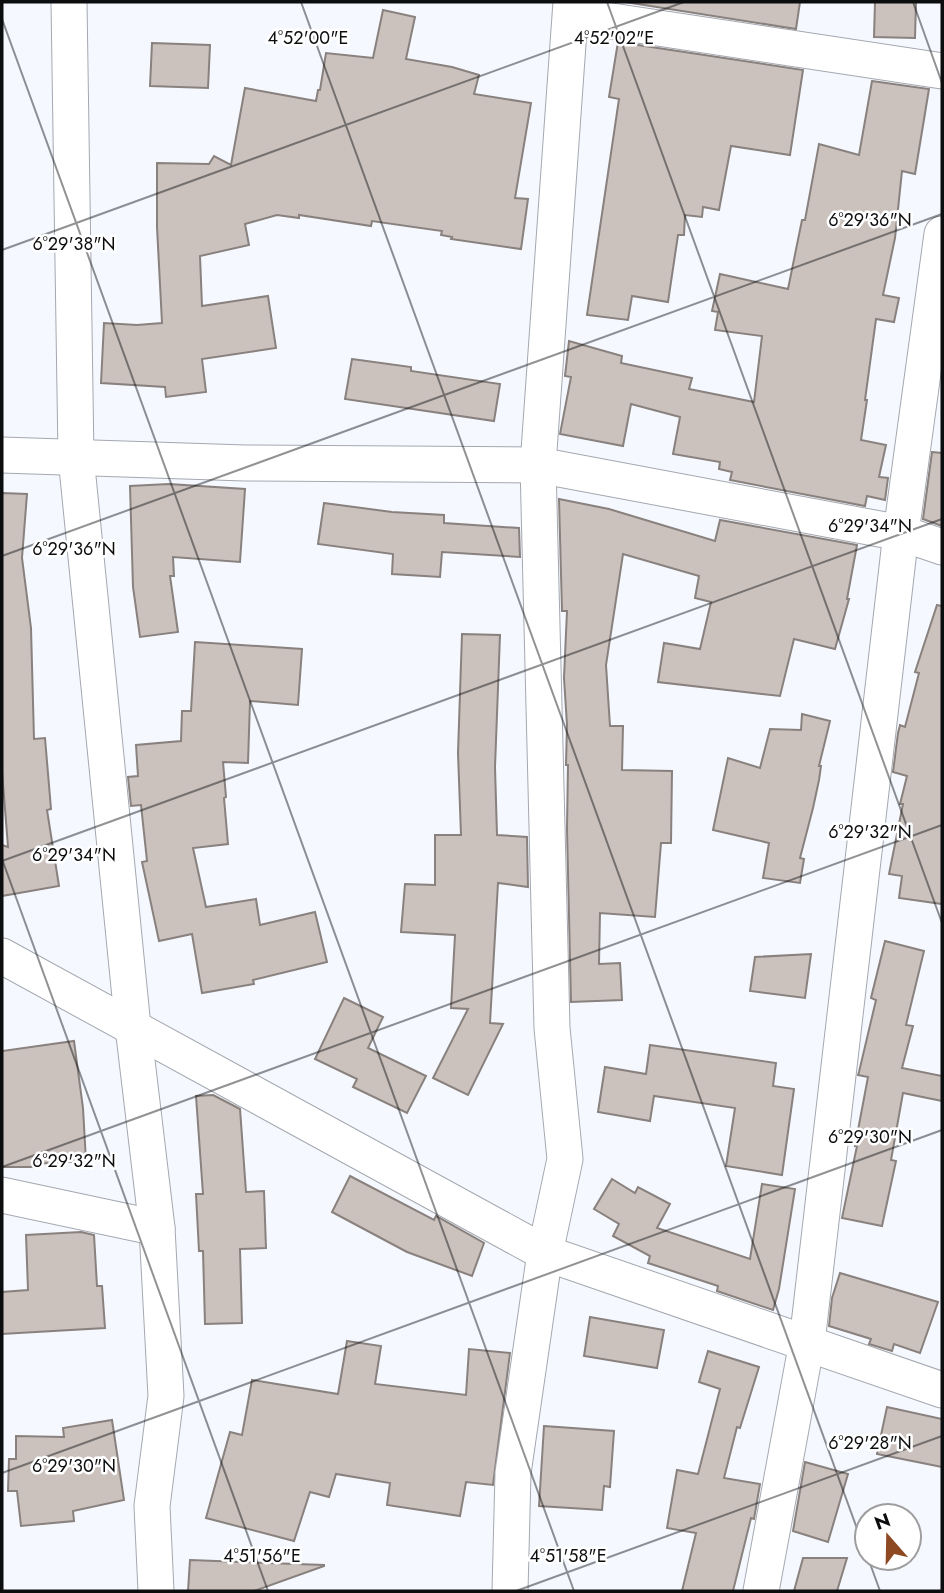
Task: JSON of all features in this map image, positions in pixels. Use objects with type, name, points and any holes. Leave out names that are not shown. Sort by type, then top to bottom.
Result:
[{"type":"street","points":[[69,2],[76,457],[133,1027],[157,1228],[166,1396],[152,1506],[156,1591]]},
{"type":"street","points":[[510,1591],[513,1473],[545,1254],[565,1159],[552,1028],[538,465],[572,8],[942,71]]},
{"type":"street","points":[[761,1591],[807,1342],[901,533],[942,234]]},
{"type":"street","points":[[2,455],[245,463],[538,465],[901,533],[942,547]]},
{"type":"street","points":[[2,956],[545,1254],[942,1390]]},
{"type":"street","points":[[2,1195],[157,1228]]},
{"type":"building","points":[[625,2],[800,2],[796,29]]},
{"type":"building","points":[[875,2],[916,2],[915,38],[874,37]]},
{"type":"building","points":[[383,10],[415,17],[406,59],[479,75],[474,94],[531,103],[515,198],[528,199],[521,249],[451,239],[452,237],[441,235],[442,231],[372,221],[371,226],[299,215],[299,218],[277,215],[245,224],[249,245],[200,256],[202,306],[268,296],[276,348],[202,359],[206,392],[166,397],[165,387],[101,383],[104,323],[162,323],[157,163],[209,164],[214,156],[231,165],[245,88],[316,101],[326,53],[373,58]]},
{"type":"building","points":[[618,42],[803,70],[790,155],[731,146],[719,210],[703,207],[702,217],[685,215],[684,235],[678,235],[668,302],[632,296],[628,320],[587,315],[619,99],[609,97]]},
{"type":"building","points":[[152,43],[210,45],[208,88],[150,86]]},
{"type":"building","points":[[872,81],[929,89],[915,174],[902,171],[895,238],[883,295],[899,298],[894,322],[876,319],[865,400],[861,440],[886,445],[879,477],[888,478],[885,500],[867,496],[865,506],[730,480],[732,472],[719,469],[720,462],[673,454],[680,417],[631,404],[623,446],[560,434],[571,377],[565,376],[569,341],[622,356],[621,363],[692,378],[689,389],[754,402],[762,336],[715,330],[718,312],[712,311],[720,274],[788,289],[802,220],[805,220],[819,144],[859,155]]},
{"type":"building","points":[[352,359],[500,384],[494,421],[345,399]]},
{"type":"building","points":[[932,452],[942,453],[942,526],[923,519]]},
{"type":"building","points":[[169,484],[245,489],[240,562],[173,557],[174,576],[170,576],[178,632],[140,637],[133,587],[130,486]]},
{"type":"building","points":[[2,493],[27,494],[22,558],[31,628],[34,739],[45,738],[51,809],[47,810],[59,886],[2,896],[2,845],[8,847],[2,771]]},
{"type":"building","points":[[559,499],[609,509],[715,541],[720,520],[857,545],[849,599],[835,649],[794,639],[780,696],[658,682],[664,643],[700,649],[711,602],[695,598],[699,576],[623,554],[606,665],[610,726],[623,726],[622,770],[672,771],[671,843],[661,843],[655,917],[600,913],[599,964],[620,963],[622,1000],[571,1002],[568,765],[564,678],[567,611],[562,611]]},
{"type":"building","points":[[324,503],[392,512],[444,515],[444,523],[519,528],[520,557],[442,552],[440,577],[392,574],[393,554],[318,544]]},
{"type":"building","points":[[937,605],[942,606],[942,904],[899,898],[902,876],[889,874],[907,776],[893,772],[898,733],[900,725],[905,727],[919,673],[915,672]]},
{"type":"building","points":[[462,634],[500,635],[495,767],[497,835],[527,837],[528,887],[498,883],[490,1023],[503,1024],[468,1095],[433,1078],[468,1009],[451,1008],[455,935],[401,932],[405,884],[435,885],[435,835],[461,835],[458,753]]},
{"type":"building","points":[[195,642],[302,649],[298,705],[250,701],[248,763],[223,762],[228,844],[193,848],[206,907],[256,899],[260,925],[315,912],[327,962],[253,980],[254,984],[202,993],[192,934],[159,941],[142,862],[147,861],[141,805],[131,806],[128,777],[138,776],[136,745],[181,741],[182,711],[191,711]]},
{"type":"building","points":[[802,714],[830,721],[800,858],[804,859],[800,883],[763,878],[769,843],[713,830],[728,758],[760,768],[770,729],[801,730]]},
{"type":"building","points":[[885,941],[924,951],[906,1025],[913,1026],[902,1068],[942,1076],[942,1101],[903,1093],[891,1160],[896,1161],[882,1226],[842,1218],[868,1077],[858,1075],[876,1000],[871,998]]},
{"type":"building","points":[[811,954],[805,998],[750,991],[755,957]]},
{"type":"building","points":[[344,998],[383,1017],[368,1048],[426,1076],[407,1113],[353,1087],[357,1079],[315,1059]]},
{"type":"building","points":[[74,1041],[83,1108],[86,1161],[32,1164],[32,1167],[2,1167],[2,1051]]},
{"type":"building","points":[[650,1045],[776,1063],[773,1086],[794,1089],[782,1175],[726,1166],[735,1108],[654,1096],[650,1121],[598,1112],[605,1067],[646,1074]]},
{"type":"building","points":[[213,1095],[240,1109],[246,1192],[264,1191],[266,1248],[240,1249],[242,1323],[205,1324],[203,1251],[199,1251],[196,1194],[203,1194],[196,1096]]},
{"type":"building","points":[[350,1176],[434,1220],[436,1216],[484,1243],[472,1276],[407,1252],[332,1212]]},
{"type":"building","points":[[612,1179],[635,1193],[638,1187],[670,1204],[657,1228],[750,1259],[762,1184],[795,1189],[779,1289],[773,1310],[717,1291],[718,1286],[648,1263],[650,1256],[613,1236],[619,1224],[594,1209]]},
{"type":"building","points":[[81,1232],[94,1235],[97,1286],[102,1286],[105,1328],[2,1334],[2,1292],[28,1290],[26,1235]]},
{"type":"building","points":[[840,1273],[938,1302],[920,1353],[894,1344],[892,1351],[869,1344],[871,1339],[829,1326],[832,1298]]},
{"type":"building","points":[[590,1317],[664,1330],[657,1368],[584,1356]]},
{"type":"building","points":[[347,1341],[381,1346],[375,1384],[466,1395],[469,1349],[510,1353],[493,1485],[466,1482],[460,1516],[387,1505],[390,1483],[336,1474],[329,1497],[310,1492],[294,1541],[206,1518],[230,1432],[242,1435],[252,1380],[338,1394]]},
{"type":"building","points":[[708,1351],[759,1367],[740,1428],[737,1427],[724,1478],[760,1484],[754,1519],[751,1518],[733,1591],[682,1591],[696,1533],[667,1528],[677,1470],[698,1474],[720,1389],[699,1382]]},
{"type":"building","points":[[887,1407],[942,1419],[942,1467],[877,1454]]},
{"type":"building","points":[[112,1420],[124,1500],[73,1511],[74,1521],[21,1526],[17,1491],[8,1491],[9,1459],[16,1459],[16,1436],[64,1437],[63,1428]]},
{"type":"building","points":[[544,1426],[614,1431],[610,1487],[604,1486],[602,1510],[539,1506]]},
{"type":"building","points":[[805,1462],[848,1474],[828,1542],[793,1531]]},
{"type":"building","points":[[803,1558],[847,1558],[837,1591],[794,1591]]},
{"type":"building","points":[[190,1560],[324,1566],[254,1591],[188,1591]]}]
